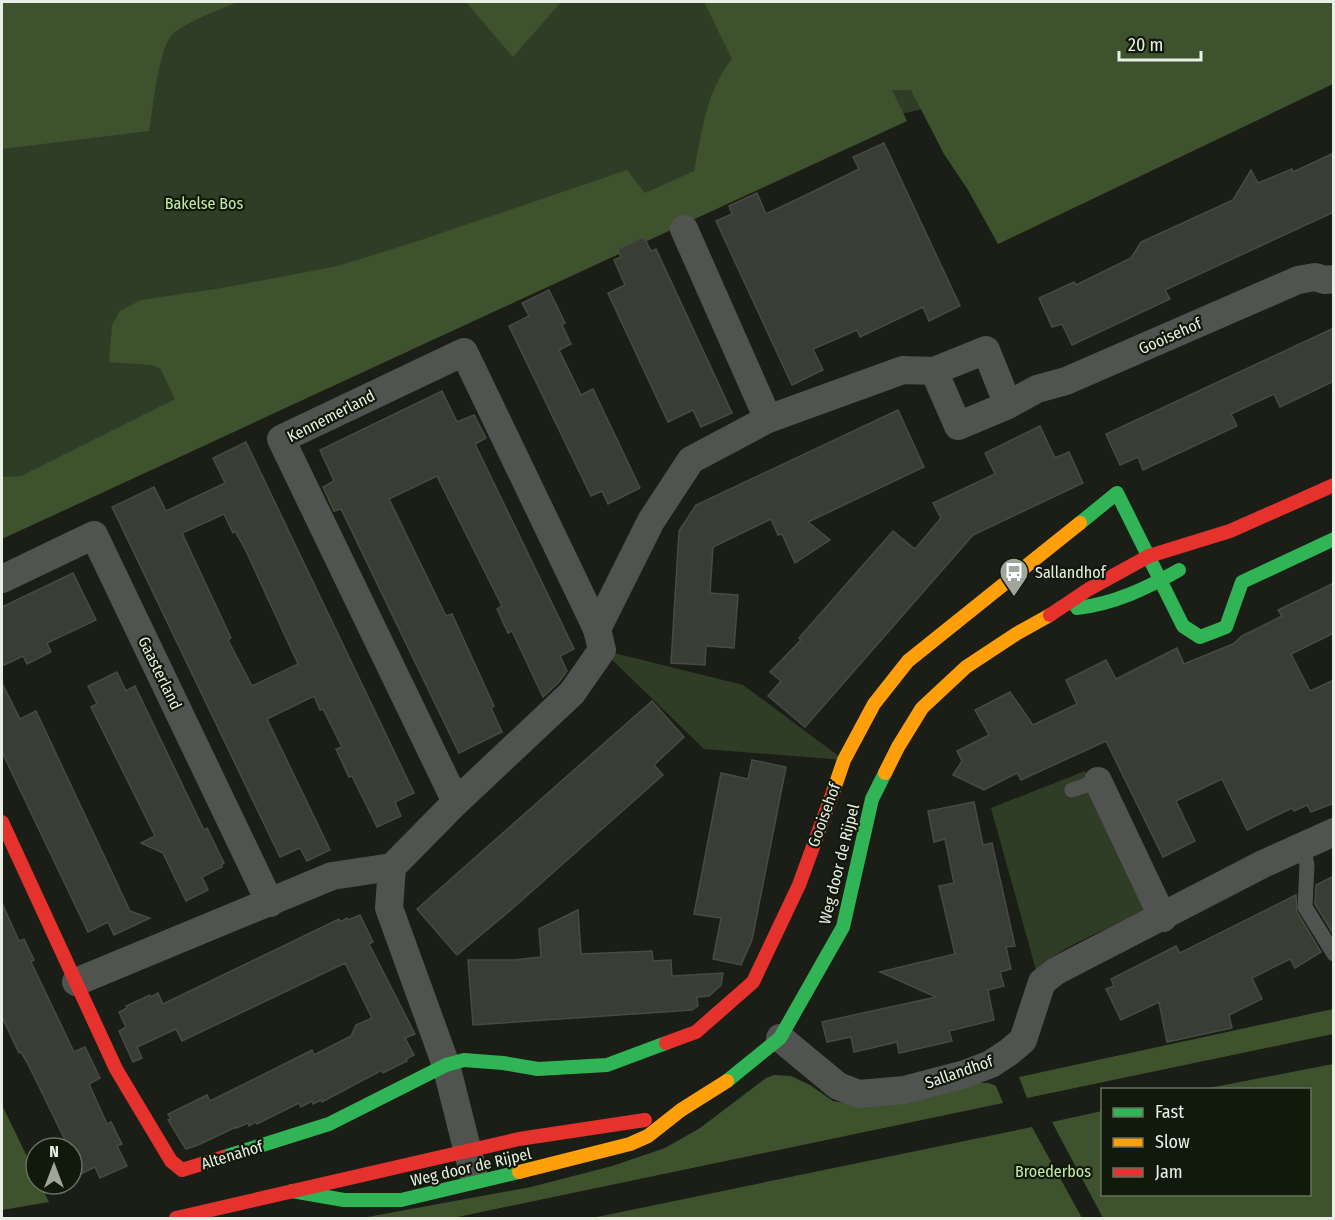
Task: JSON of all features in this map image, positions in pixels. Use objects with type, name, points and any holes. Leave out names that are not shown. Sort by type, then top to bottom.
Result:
[{"type":"street","points":[[684,228],[768,419]]},
{"type":"street","name":"Gooisehof","points":[[934,371],[958,426],[1008,405],[1037,389],[1066,381],[1298,280],[1315,277],[1325,280],[1334,279]]},
{"type":"street","points":[[76,982],[332,876],[392,867],[456,802],[572,693],[602,650],[597,629],[651,521],[691,460],[768,419],[903,370],[934,371],[986,350],[1008,405]]},
{"type":"street","name":"Kennemerland","points":[[456,802],[281,439],[464,352],[597,629]]},
{"type":"street","name":"Weg door de Rijpel","points":[[292,1191],[344,1200],[401,1200],[630,1144],[648,1136],[681,1110],[732,1078],[780,1038],[843,927],[872,799],[898,747],[922,708],[966,667],[1089,589],[1149,556],[1230,531],[1334,484]]},
{"type":"street","name":"Gooisehof","points":[[446,1065],[464,1060],[538,1069],[607,1065],[696,1032],[753,982],[799,885],[844,759],[874,704],[908,661],[1117,493],[1149,556]]},
{"type":"street","name":"Weg door de Rijpel","points":[[1062,608],[1098,607],[1161,580],[1199,558],[1230,531]]},
{"type":"street","name":"Gaasterland","points":[[2,579],[93,535],[270,903]]},
{"type":"street","points":[[1149,556],[1183,626],[1200,637],[1226,627],[1242,582],[1334,539]]},
{"type":"street","points":[[1085,786],[1163,918]]},
{"type":"street","name":"Altenahof","points":[[2,822],[116,1069],[171,1161],[182,1170],[329,1124],[446,1065]]},
{"type":"street","name":"Sallandhof","points":[[780,1038],[838,1086],[859,1094],[904,1090],[965,1074],[991,1064],[1023,1040],[1042,982],[1056,971],[1163,918],[1263,864],[1334,832]]},
{"type":"street","points":[[392,867],[389,908],[446,1065],[475,1183]]},
{"type":"street","name":"Weg door de Rijpel","points":[[176,1218],[519,1139],[640,1122],[681,1110]]},
{"type":"lane","points":[[1303,846],[1307,865],[1305,908],[1334,954]]},
{"type":"green space","name":"Bakelse Bos","points":[[2,2],[1333,2],[1333,20],[905,113],[675,205],[2,505]]},
{"type":"green space","points":[[2,2],[238,2],[193,21],[171,36],[159,67],[149,131],[2,149]]},
{"type":"green space","points":[[466,2],[561,2],[513,57]]},
{"type":"green space","points":[[704,2],[1333,2],[1333,84],[998,244],[968,190],[944,154],[911,90],[892,90],[907,121],[2,539],[2,477],[21,476],[175,399],[160,368],[151,365],[109,362],[112,325],[120,311],[141,300],[222,288],[338,266],[627,170],[645,193],[694,171],[706,112],[716,85],[732,59]]},
{"type":"green space","points":[[602,650],[743,685],[844,760],[704,749]]},
{"type":"green space","points":[[1085,771],[1156,907],[1074,944],[1036,970],[991,808]]},
{"type":"green space","points":[[1333,1009],[1333,1034],[1027,1098],[1019,1077]]},
{"type":"green space","points":[[1333,1064],[1333,1218],[1103,1218],[1052,1122],[1101,1111],[1101,1196],[1311,1196],[1311,1088],[1209,1088]]},
{"type":"green space","points":[[774,1075],[791,1076],[810,1085],[833,1101],[852,1104],[978,1083],[989,1083],[996,1086],[1003,1103],[453,1218],[362,1218],[531,1187],[612,1166],[665,1148],[700,1128],[766,1078]]},
{"type":"green space","points":[[2,1105],[24,1150],[24,1196],[46,1196],[49,1202],[2,1210]]},
{"type":"green space","name":"Broederbos","points":[[1032,1127],[1082,1218],[592,1218]]},
{"type":"building","points":[[884,143],[960,306],[929,321],[923,307],[860,337],[857,330],[813,349],[823,370],[792,385],[716,221],[732,214],[729,206],[757,193],[766,214],[859,169],[853,157]]},
{"type":"building","points":[[1334,153],[1334,212],[1165,290],[1170,299],[1072,345],[1062,324],[1052,327],[1039,298],[1074,282],[1076,285],[1131,258],[1141,242],[1233,200],[1251,170],[1258,183],[1292,169],[1293,172]]},
{"type":"building","points":[[644,237],[651,251],[656,249],[732,413],[701,427],[693,410],[668,422],[608,293],[625,285],[614,260],[621,257],[618,249]]},
{"type":"building","points":[[549,290],[565,323],[562,325],[571,344],[559,350],[581,395],[593,389],[640,488],[608,504],[602,491],[591,496],[509,326],[529,316],[522,303]]},
{"type":"building","points":[[1334,328],[1334,381],[1280,407],[1274,394],[1231,414],[1237,426],[1143,470],[1138,457],[1120,465],[1106,434]]},
{"type":"building","points":[[442,391],[457,422],[474,415],[486,438],[475,444],[574,649],[560,656],[567,671],[543,697],[512,631],[508,633],[497,609],[502,606],[437,476],[389,499],[446,616],[452,614],[494,706],[491,708],[502,732],[459,753],[341,509],[334,511],[323,487],[334,481],[320,450]]},
{"type":"building","points":[[898,410],[924,467],[808,522],[830,540],[795,563],[782,534],[778,535],[771,519],[713,547],[710,593],[738,595],[734,648],[706,646],[705,665],[671,663],[679,531],[696,505]]},
{"type":"building","points":[[1040,426],[1055,458],[1069,452],[1083,483],[973,535],[805,727],[768,696],[781,681],[770,672],[801,640],[799,638],[893,531],[915,549],[941,518],[933,503],[995,474],[985,453]]},
{"type":"building","points":[[246,442],[414,793],[395,802],[401,816],[377,827],[352,776],[349,777],[336,749],[342,747],[314,696],[267,719],[330,850],[307,861],[300,848],[280,857],[112,507],[154,487],[166,511],[225,483],[213,458]],"holes":[[[224,514],[233,533],[235,531],[246,551],[298,664],[252,686],[228,640],[231,638],[182,533]]]},
{"type":"building","points":[[73,573],[96,620],[47,643],[51,652],[27,664],[23,656],[2,666],[2,607]]},
{"type":"building","points":[[1334,583],[1334,633],[1291,654],[1310,691],[1334,680],[1334,803],[1311,812],[1307,805],[1294,811],[1292,808],[1247,830],[1222,779],[1176,801],[1195,841],[1163,857],[1106,741],[1021,780],[1017,773],[984,790],[953,775],[962,761],[957,751],[989,735],[975,710],[1010,692],[1033,725],[1077,704],[1066,680],[1106,660],[1116,679],[1177,648],[1184,664],[1233,644],[1242,636],[1282,616],[1278,610]]},
{"type":"building","points":[[117,672],[126,691],[135,686],[204,830],[207,828],[224,863],[222,867],[202,877],[208,890],[186,901],[163,853],[141,843],[155,836],[91,707],[97,704],[88,686]]},
{"type":"building","points":[[2,683],[20,719],[36,711],[130,911],[150,918],[114,935],[108,922],[88,932],[2,752]]},
{"type":"building","points":[[652,701],[684,737],[654,765],[663,775],[457,955],[417,909]]},
{"type":"building","points":[[752,760],[786,767],[752,940],[741,965],[713,959],[721,918],[694,914],[721,773],[748,779]]},
{"type":"building","points":[[974,802],[983,845],[992,843],[1015,946],[1006,947],[1011,969],[1000,972],[1004,986],[988,990],[994,1020],[949,1031],[952,1041],[899,1053],[897,1042],[854,1052],[851,1037],[827,1042],[822,1022],[936,997],[880,972],[955,954],[939,886],[954,883],[945,839],[934,842],[928,811]]},
{"type":"building","points":[[1334,876],[1334,935],[1315,904],[1316,885]]},
{"type":"building","points":[[1296,895],[1297,912],[1321,952],[1295,968],[1290,959],[1252,978],[1262,999],[1229,1015],[1232,1028],[1167,1042],[1159,1002],[1121,1020],[1106,989],[1114,986],[1111,979],[1176,946],[1180,953]]},
{"type":"building","points":[[2,903],[19,941],[24,939],[34,960],[31,962],[74,1052],[85,1047],[100,1078],[89,1084],[107,1124],[111,1122],[122,1144],[117,1146],[127,1166],[100,1178],[95,1167],[84,1172],[84,1136],[63,1136],[2,1017]]},
{"type":"building","points":[[578,910],[581,954],[652,951],[653,961],[671,960],[672,976],[723,973],[721,985],[709,996],[697,997],[698,1006],[692,1010],[473,1025],[468,960],[514,960],[541,957],[539,929]]},
{"type":"building","points":[[360,915],[373,942],[369,944],[415,1034],[405,1038],[414,1055],[406,1059],[407,1061],[383,1073],[382,1070],[322,1102],[321,1100],[313,1104],[312,1101],[301,1107],[299,1103],[257,1124],[256,1122],[249,1126],[248,1123],[236,1127],[186,1149],[168,1120],[171,1119],[168,1114],[207,1095],[210,1101],[312,1050],[314,1055],[351,1036],[356,1025],[372,1018],[345,963],[182,1041],[176,1029],[137,1047],[142,1058],[133,1062],[119,1031],[126,1027],[119,1012],[127,1008],[126,1006],[158,993],[163,1004],[339,919],[340,922]]},
{"type":"traffic: fast","points":[[1080,523],[1117,493],[1183,626],[1200,637],[1226,627],[1242,582],[1334,539]]},
{"type":"traffic: fast","points":[[1077,608],[1104,603],[1130,594],[1179,570]]},
{"type":"traffic: fast","points":[[727,1081],[780,1038],[843,927],[872,799],[885,773]]},
{"type":"traffic: fast","points":[[224,1157],[329,1124],[446,1065],[464,1060],[538,1069],[607,1065],[666,1043]]},
{"type":"traffic: fast","points":[[292,1191],[344,1200],[401,1200],[519,1172]]},
{"type":"traffic: slow","points":[[833,792],[844,760],[874,704],[908,661],[1080,523]]},
{"type":"traffic: slow","points":[[885,773],[922,708],[966,667],[1050,615]]},
{"type":"traffic: slow","points":[[519,1172],[630,1144],[648,1136],[681,1110],[727,1081]]},
{"type":"traffic: jam","points":[[1050,615],[1089,589],[1149,556],[1230,531],[1334,485]]},
{"type":"traffic: jam","points":[[666,1043],[696,1032],[753,982],[799,885],[833,792]]},
{"type":"traffic: jam","points":[[2,822],[116,1069],[171,1161],[182,1170],[224,1157]]},
{"type":"traffic: jam","points":[[176,1218],[519,1139],[645,1120]]},
{"type":"place","name":"Sallandhof","points":[[1014,598]]}]
